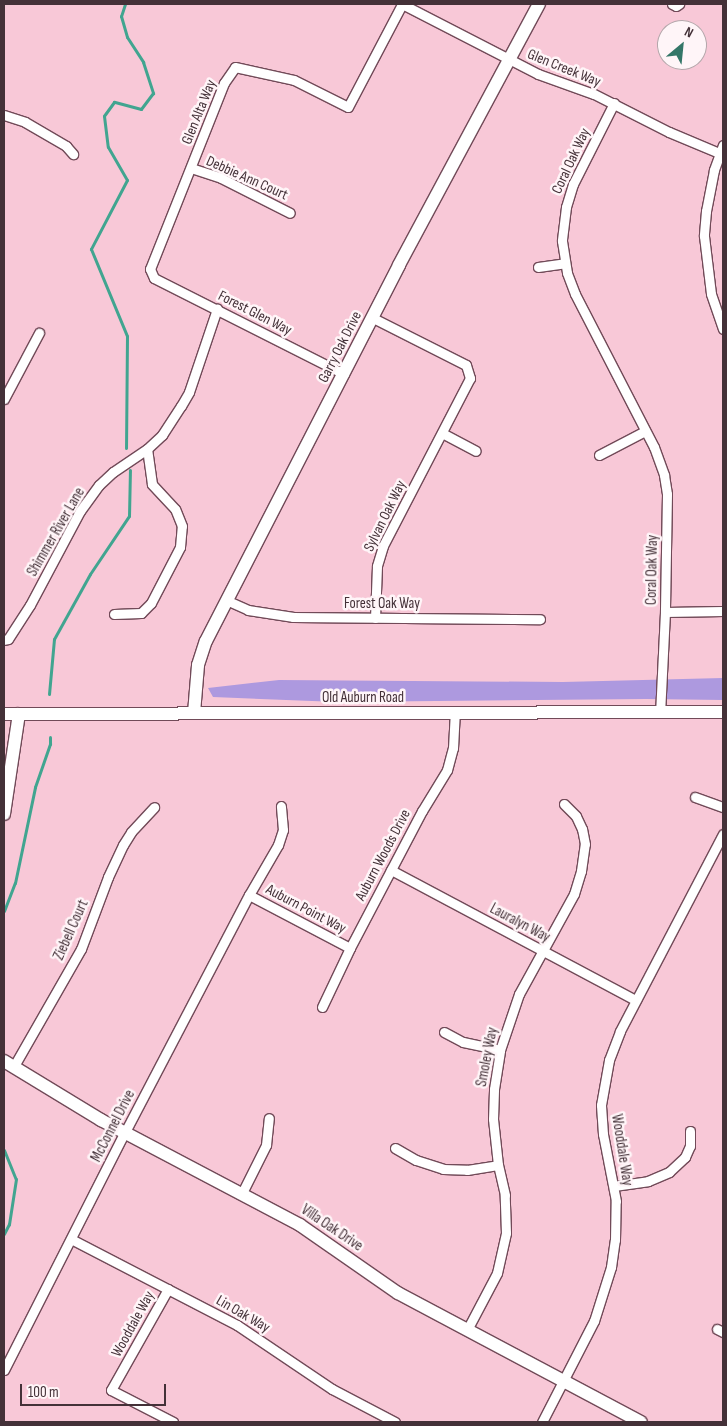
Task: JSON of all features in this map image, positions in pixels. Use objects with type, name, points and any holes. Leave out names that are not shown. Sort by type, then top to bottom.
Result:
[{"type":"street","name":"Glen Creek Way","points":[[402,4],[538,74],[594,94],[669,132],[721,149]]},
{"type":"street","name":"Glen Alta Way","points":[[154,278],[150,269],[224,84],[235,66],[294,80],[348,107],[402,4]]},
{"type":"street","name":"Garry Oak Drive","points":[[194,713],[200,657],[226,600],[508,59],[539,4]]},
{"type":"street","points":[[672,4],[676,6],[679,4]]},
{"type":"street","name":"Coral Oak Way","points":[[614,103],[569,195],[562,230],[565,263],[579,302],[662,466],[666,485],[665,612],[660,713]]},
{"type":"street","points":[[4,115],[25,122],[66,146],[73,154]]},
{"type":"street","points":[[721,149],[706,212],[704,254],[711,294],[723,328]]},
{"type":"street","name":"Debbie Ann Court","points":[[191,168],[221,178],[290,213]]},
{"type":"street","points":[[538,267],[565,263]]},
{"type":"street","name":"Forest Glen Way","points":[[154,278],[344,374]]},
{"type":"street","name":"Shimmer River Lane","points":[[4,640],[8,639],[30,606],[80,511],[99,486],[113,472],[147,449],[162,435],[188,392],[217,309]]},
{"type":"street","name":"Sylvan Oak Way","points":[[373,318],[466,365],[470,378],[383,546],[377,566],[375,618]]},
{"type":"street","points":[[4,400],[39,333]]},
{"type":"street","points":[[599,455],[645,431]]},
{"type":"street","points":[[442,433],[476,451]]},
{"type":"street","points":[[114,614],[141,613],[151,603],[180,547],[182,526],[176,509],[152,484],[147,449]]},
{"type":"street","name":"Forest Oak Way","points":[[226,600],[248,610],[274,616],[540,620]]},
{"type":"street","points":[[665,612],[723,611]]},
{"type":"street","name":"Old Auburn Road","points":[[4,714],[723,712]]},
{"type":"street","points":[[4,814],[19,714]]},
{"type":"street","name":"Auburn Woods Drive","points":[[322,1008],[350,948],[450,763],[455,714]]},
{"type":"street","points":[[696,796],[723,807]]},
{"type":"street","name":"Smoley Way","points":[[468,1330],[497,1273],[505,1246],[507,1210],[498,1166],[493,1099],[500,1050],[514,1005],[541,950],[574,894],[582,865],[585,844],[582,830],[576,816],[564,804]]},
{"type":"street","name":"McConnel Drive","points":[[4,1370],[125,1132],[281,837],[283,823],[281,806]]},
{"type":"street","name":"Ziebell Court","points":[[9,1064],[81,948],[108,877],[123,845],[131,832],[154,807]]},
{"type":"street","name":"Wooddale Way","points":[[542,1422],[594,1321],[608,1280],[615,1240],[614,1186],[603,1134],[602,1094],[612,1050],[636,1000],[723,834]]},
{"type":"street","name":"Lauralyn Way","points":[[391,870],[636,1000]]},
{"type":"street","name":"Auburn Point Way","points":[[249,895],[350,948]]},
{"type":"street","points":[[444,1032],[463,1042],[500,1050]]},
{"type":"street","name":"Villa Oak Drive","points":[[9,1064],[125,1132],[309,1230],[393,1290],[641,1422]]},
{"type":"street","points":[[242,1193],[266,1145],[269,1118]]},
{"type":"street","points":[[614,1186],[648,1181],[669,1172],[685,1157],[690,1146],[690,1131]]},
{"type":"street","points":[[395,1148],[416,1160],[443,1169],[467,1170],[498,1166]]},
{"type":"street","name":"Lin Oak Way","points":[[72,1239],[237,1325],[332,1389],[395,1422]]},
{"type":"street","name":"Wooddale Way","points":[[168,1289],[111,1390],[173,1422]]},
{"type":"shaded area","points":[[723,678],[723,700],[338,702],[213,697],[208,688],[279,680],[563,682]]},
{"type":"waterway","points":[[125,4],[121,16],[127,37],[143,62],[153,93],[141,109],[114,102],[104,116],[108,147],[127,180],[91,249],[127,336],[126,448]]},
{"type":"waterway","points":[[49,694],[54,639],[90,574],[129,516],[130,470]]},
{"type":"waterway","points":[[4,911],[15,883],[35,787],[50,744],[50,737]]},
{"type":"waterway","points":[[4,1150],[16,1179],[9,1224],[4,1234]]}]
